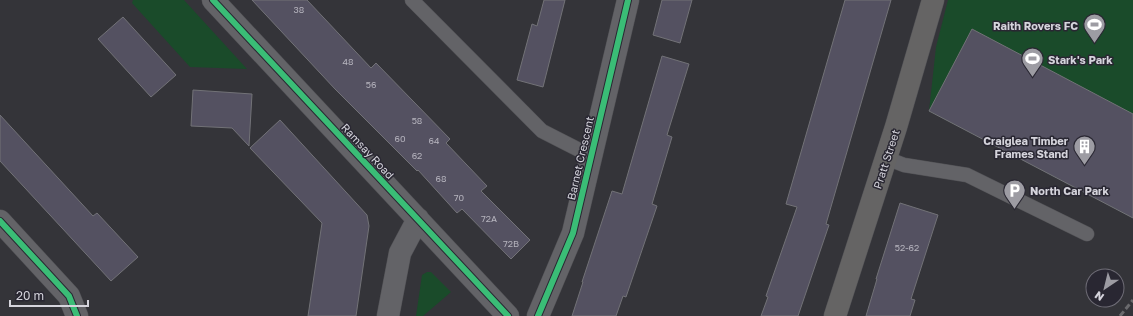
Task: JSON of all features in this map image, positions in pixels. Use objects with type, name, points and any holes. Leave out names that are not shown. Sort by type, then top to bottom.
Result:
[{"type":"main road","name":"Pratt Street","points":[[835,316],[896,127],[933,0]]},
{"type":"street","name":"Ramsay Road","points":[[213,0],[508,316]]},
{"type":"street","name":"Barnet Crescent","points":[[538,316],[573,233],[628,0]]},
{"type":"street","points":[[388,316],[400,254],[418,219]]},
{"type":"street","points":[[0,221],[69,296],[77,316]]},
{"type":"lane","points":[[412,0],[542,130],[591,156]]},
{"type":"lane","points":[[886,158],[904,165],[967,175],[1087,234]]},
{"type":"green space","points":[[133,0],[184,0],[247,69],[190,67],[132,3]]},
{"type":"green space","name":"Stark's Park","points":[[948,0],[1133,0],[1133,218],[929,111],[936,47]]},
{"type":"green space","points":[[427,272],[431,272],[451,292],[423,316],[416,316],[422,275]]},
{"type":"building","points":[[252,0],[307,0],[371,68],[376,63],[450,139],[446,143],[487,186],[481,191],[530,240],[511,259],[462,209],[457,213],[418,170],[417,171],[335,89]]},
{"type":"building","points":[[544,0],[565,0],[543,87],[517,80],[532,24],[537,26]]},
{"type":"building","points":[[662,0],[692,0],[680,43],[653,35]]},
{"type":"building","points":[[845,0],[891,0],[826,224],[829,225],[798,316],[761,316],[768,297],[766,296],[797,207],[786,204]]},
{"type":"building","points":[[123,17],[176,75],[151,97],[98,39]]},
{"type":"building","name":"Craiglea Timber Frames Stand","points":[[972,29],[1133,114],[1133,218],[929,111]]},
{"type":"building","points":[[662,56],[689,64],[667,135],[672,137],[652,204],[657,206],[626,297],[623,296],[616,316],[572,316],[612,191],[622,194]]},
{"type":"building","points":[[193,90],[252,94],[249,146],[232,128],[191,126]]},
{"type":"building","points":[[0,115],[93,216],[97,213],[138,257],[111,281],[0,161]]},
{"type":"building","points":[[280,120],[367,215],[369,226],[356,316],[308,316],[322,223],[250,148]]},
{"type":"building","points":[[900,203],[938,215],[911,299],[915,300],[910,316],[866,316],[876,279]]},
{"type":"railway","points":[[1120,316],[1133,300]]},
{"type":"cycle path","points":[[213,0],[508,316]]},
{"type":"cycle path","points":[[538,316],[573,233],[628,0]]},
{"type":"cycle path","points":[[0,221],[69,296],[77,316]]},
{"type":"place","name":"Raith Rovers FC","points":[[1094,44]]},
{"type":"place","name":"Stark's Park","points":[[1033,78]]},
{"type":"place","name":"Craiglea Timber Frames Stand","points":[[1084,166]]},
{"type":"place","name":"North Car Park","points":[[1015,210]]}]
